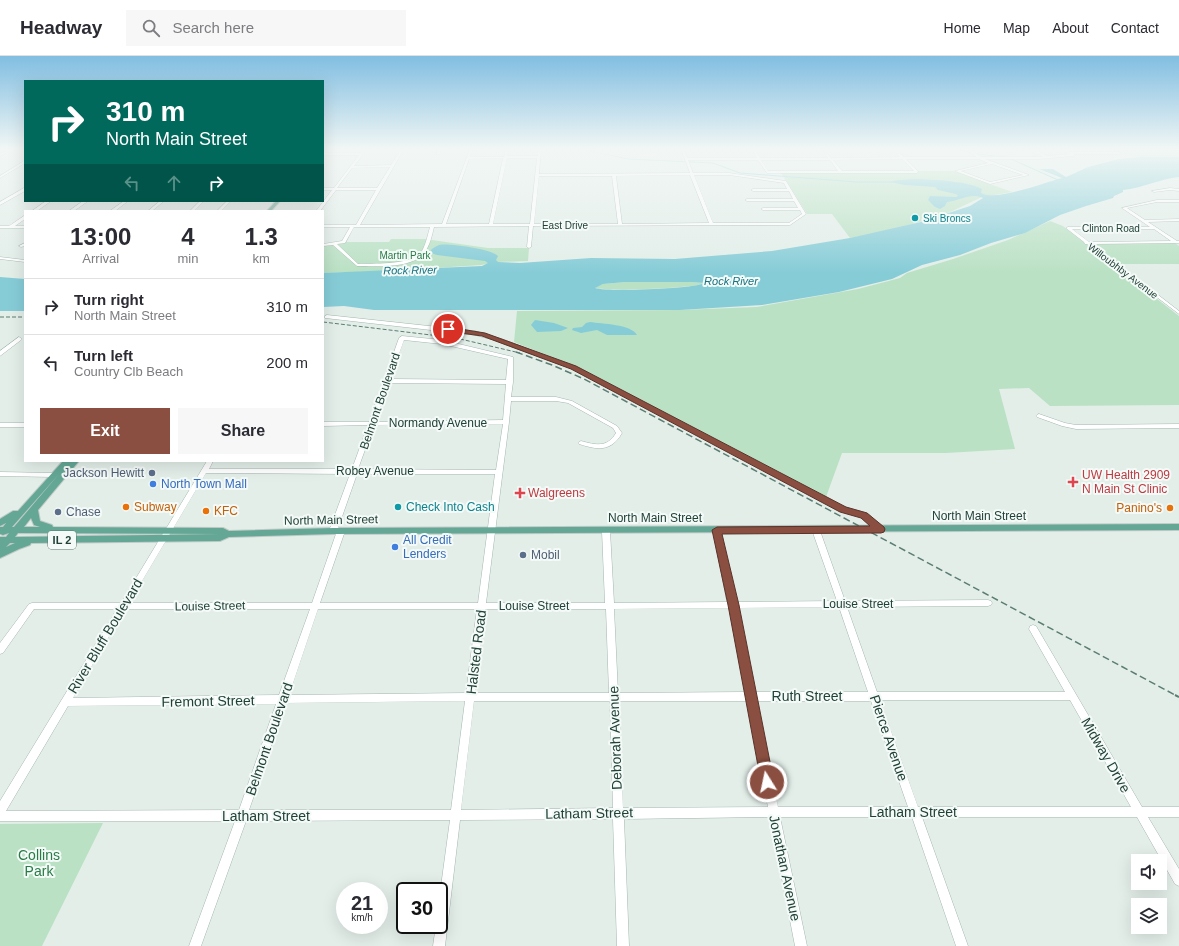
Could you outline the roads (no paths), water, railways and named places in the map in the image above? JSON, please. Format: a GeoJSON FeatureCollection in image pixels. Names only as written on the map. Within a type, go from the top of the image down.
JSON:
{"type":"FeatureCollection","features":[{"type":"Feature","properties":{"kind":"main road"},"geometry":{"type":"LineString","coordinates":[[270,210],[277,202]]}},
{"type":"Feature","properties":{"kind":"main road"},"geometry":{"type":"LineString","coordinates":[[0,549],[4,540],[16,530],[54,475],[66,462]]}},
{"type":"Feature","properties":{"kind":"main road"},"geometry":{"type":"LineString","coordinates":[[1,529],[31,507],[74,462]]}},
{"type":"Feature","properties":{"kind":"main road"},"geometry":{"type":"LineString","coordinates":[[31,507],[37,523],[49,527],[51,531]]}},
{"type":"Feature","properties":{"kind":"main road","name":"North Main Street"},"geometry":{"type":"LineString","coordinates":[[1,529],[166,534],[220,538],[228,534],[337,531],[606,531],[1179,527]]}},
{"type":"Feature","properties":{"kind":"main road","name":"North Main Street"},"geometry":{"type":"LineString","coordinates":[[4,540],[43,540],[166,534]]}},
{"type":"Feature","properties":{"kind":"main road"},"geometry":{"type":"LineString","coordinates":[[0,554],[16,546],[43,540]]}},
{"type":"Feature","properties":{"kind":"street"},"geometry":{"type":"LineString","coordinates":[[0,204],[22,191]]}},
{"type":"Feature","properties":{"kind":"street"},"geometry":{"type":"LineString","coordinates":[[319,210],[333,191]]}},
{"type":"Feature","properties":{"kind":"street"},"geometry":{"type":"LineString","coordinates":[[324,245],[344,242],[378,191]]}},
{"type":"Feature","properties":{"kind":"street"},"geometry":{"type":"LineString","coordinates":[[444,225],[456,191]]}},
{"type":"Feature","properties":{"kind":"street"},"geometry":{"type":"LineString","coordinates":[[491,225],[499,191]]}},
{"type":"Feature","properties":{"kind":"street"},"geometry":{"type":"LineString","coordinates":[[529,247],[530,225],[535,191]]}},
{"type":"Feature","properties":{"kind":"street"},"geometry":{"type":"LineString","coordinates":[[616,191],[620,225]]}},
{"type":"Feature","properties":{"kind":"street"},"geometry":{"type":"LineString","coordinates":[[698,191],[711,224]]}},
{"type":"Feature","properties":{"kind":"street"},"geometry":{"type":"LineString","coordinates":[[763,209],[801,209],[790,191]]}},
{"type":"Feature","properties":{"kind":"street"},"geometry":{"type":"LineString","coordinates":[[1154,192],[1171,191]]}},
{"type":"Feature","properties":{"kind":"street"},"geometry":{"type":"LineString","coordinates":[[746,200],[796,200]]}},
{"type":"Feature","properties":{"kind":"street"},"geometry":{"type":"LineString","coordinates":[[1178,243],[1124,208],[1157,202],[1179,201]]}},
{"type":"Feature","properties":{"kind":"street"},"geometry":{"type":"LineString","coordinates":[[36,210],[48,202]]}},
{"type":"Feature","properties":{"kind":"street"},"geometry":{"type":"LineString","coordinates":[[73,210],[85,202]]}},
{"type":"Feature","properties":{"kind":"street"},"geometry":{"type":"LineString","coordinates":[[113,210],[125,202]]}},
{"type":"Feature","properties":{"kind":"street"},"geometry":{"type":"LineString","coordinates":[[151,210],[161,202]]}},
{"type":"Feature","properties":{"kind":"street"},"geometry":{"type":"LineString","coordinates":[[193,210],[201,202]]}},
{"type":"Feature","properties":{"kind":"street"},"geometry":{"type":"LineString","coordinates":[[220,210],[228,202]]}},
{"type":"Feature","properties":{"kind":"street","name":"East Drive"},"geometry":{"type":"LineString","coordinates":[[324,226],[790,224],[804,214],[801,209]]}},
{"type":"Feature","properties":{"kind":"street"},"geometry":{"type":"LineString","coordinates":[[10,227],[24,218]]}},
{"type":"Feature","properties":{"kind":"street"},"geometry":{"type":"LineString","coordinates":[[1144,221],[1179,220]]}},
{"type":"Feature","properties":{"kind":"street"},"geometry":{"type":"LineString","coordinates":[[334,244],[357,265],[402,262],[411,260],[423,253],[433,226]]}},
{"type":"Feature","properties":{"kind":"street"},"geometry":{"type":"LineString","coordinates":[[0,227],[24,227]]}},
{"type":"Feature","properties":{"kind":"street","name":"Clinton Road"},"geometry":{"type":"LineString","coordinates":[[1068,228],[1155,228]]}},
{"type":"Feature","properties":{"kind":"street","name":"Willoubhby Avenue"},"geometry":{"type":"LineString","coordinates":[[1068,228],[1179,313]]}},
{"type":"Feature","properties":{"kind":"street"},"geometry":{"type":"LineString","coordinates":[[1086,242],[1178,243]]}},
{"type":"Feature","properties":{"kind":"street"},"geometry":{"type":"LineString","coordinates":[[0,258],[24,260]]}},
{"type":"Feature","properties":{"kind":"street"},"geometry":{"type":"LineString","coordinates":[[327,317],[483,334],[574,368],[843,509],[864,515],[881,529]]}},
{"type":"Feature","properties":{"kind":"street","name":"Halsted Road"},"geometry":{"type":"LineString","coordinates":[[402,338],[442,342],[512,358],[506,422],[438,946]]}},
{"type":"Feature","properties":{"kind":"street","name":"Belmont Boulevard"},"geometry":{"type":"LineString","coordinates":[[195,946],[315,605],[355,471],[402,338]]}},
{"type":"Feature","properties":{"kind":"street"},"geometry":{"type":"LineString","coordinates":[[0,354],[19,339]]}},
{"type":"Feature","properties":{"kind":"street"},"geometry":{"type":"LineString","coordinates":[[387,381],[510,382]]}},
{"type":"Feature","properties":{"kind":"street"},"geometry":{"type":"LineString","coordinates":[[508,399],[556,399],[570,402],[615,427],[619,433],[616,441],[607,445],[591,445],[581,443]]}},
{"type":"Feature","properties":{"kind":"street"},"geometry":{"type":"LineString","coordinates":[[1039,416],[1064,425],[1076,427],[1179,426]]}},
{"type":"Feature","properties":{"kind":"street","name":"Normandy Avenue"},"geometry":{"type":"LineString","coordinates":[[324,424],[506,422]]}},
{"type":"Feature","properties":{"kind":"street"},"geometry":{"type":"LineString","coordinates":[[0,425],[24,425]]}},
{"type":"Feature","properties":{"kind":"street","name":"River Bluff Boulevard"},"geometry":{"type":"LineString","coordinates":[[0,811],[209,462]]}},
{"type":"Feature","properties":{"kind":"street","name":"Robey Avenue"},"geometry":{"type":"LineString","coordinates":[[204,471],[499,472]]}},
{"type":"Feature","properties":{"kind":"street"},"geometry":{"type":"LineString","coordinates":[[0,474],[54,475]]}},
{"type":"Feature","properties":{"kind":"street","name":"Jonathan Avenue"},"geometry":{"type":"LineString","coordinates":[[717,530],[801,946]]}},
{"type":"Feature","properties":{"kind":"street","name":"Pierce Avenue"},"geometry":{"type":"LineString","coordinates":[[816,530],[962,946]]}},
{"type":"Feature","properties":{"kind":"street","name":"Deborah Avenue"},"geometry":{"type":"LineString","coordinates":[[606,531],[614,696],[623,946]]}},
{"type":"Feature","properties":{"kind":"street","name":"Louise Street"},"geometry":{"type":"LineString","coordinates":[[0,650],[32,606],[609,606],[988,603]]}},
{"type":"Feature","properties":{"kind":"street","name":"Midway Drive"},"geometry":{"type":"LineString","coordinates":[[1033,629],[1179,880]]}},
{"type":"Feature","properties":{"kind":"street","name":"Ruth Street"},"geometry":{"type":"LineString","coordinates":[[471,697],[1072,696]]}},
{"type":"Feature","properties":{"kind":"street","name":"Fremont Street"},"geometry":{"type":"LineString","coordinates":[[65,702],[471,697]]}},
{"type":"Feature","properties":{"kind":"street","name":"Latham Street"},"geometry":{"type":"LineString","coordinates":[[0,816],[454,815],[773,812],[1179,812]]}},
{"type":"Feature","properties":{"kind":"water","name":"Rock River"},"geometry":{"type":"Polygon","coordinates":[[[940,191],[982,191],[981,193],[988,195],[1019,191],[1123,191],[1113,198],[1060,215],[1025,233],[991,243],[960,255],[922,265],[892,279],[839,292],[762,305],[680,310],[374,310],[344,306],[324,307],[324,273],[482,266],[488,263],[485,261],[431,253],[431,250],[439,245],[479,249],[494,253],[498,256],[496,260],[498,262],[520,263],[591,258],[675,259],[772,251],[850,238],[921,222],[970,206],[983,198],[978,196],[965,197],[947,202],[945,206],[940,209],[935,207],[928,200],[930,196],[958,196],[956,194],[940,191]],[[626,282],[603,284],[595,288],[615,290],[650,289],[685,287],[704,283],[626,282]]]}},
{"type":"Feature","properties":{"kind":"water"},"geometry":{"type":"Polygon","coordinates":[[[0,277],[24,279],[24,311],[0,311],[0,277]]]}},
{"type":"Feature","properties":{"kind":"water"},"geometry":{"type":"Polygon","coordinates":[[[535,320],[554,323],[568,328],[561,331],[537,332],[531,325],[535,320]]]}},
{"type":"Feature","properties":{"kind":"water"},"geometry":{"type":"Polygon","coordinates":[[[590,322],[623,327],[634,331],[637,335],[607,335],[597,330],[581,333],[572,330],[573,328],[582,327],[586,323],[590,322]]]}},
{"type":"Feature","properties":{"kind":"railway"},"geometry":{"type":"LineString","coordinates":[[0,317],[24,317]]}},
{"type":"Feature","properties":{"kind":"railway"},"geometry":{"type":"LineString","coordinates":[[324,322],[456,338],[516,352]]}},
{"type":"Feature","properties":{"kind":"railway"},"geometry":{"type":"LineString","coordinates":[[516,352],[584,379],[1177,696]]}},
{"type":"Feature","properties":{"kind":"place","name":"Ski Broncs"},"geometry":{"type":"Point","coordinates":[915,218]}},
{"type":"Feature","properties":{"kind":"place","name":"Jackson Hewitt"},"geometry":{"type":"Point","coordinates":[152,473]}},
{"type":"Feature","properties":{"kind":"place","name":"UW Health 2909 N Main St Clinic"},"geometry":{"type":"Point","coordinates":[1073,482]}},
{"type":"Feature","properties":{"kind":"place","name":"North Town Mall"},"geometry":{"type":"Point","coordinates":[153,484]}},
{"type":"Feature","properties":{"kind":"place","name":"Walgreens"},"geometry":{"type":"Point","coordinates":[520,493]}},
{"type":"Feature","properties":{"kind":"place","name":"Subway"},"geometry":{"type":"Point","coordinates":[126,507]}},
{"type":"Feature","properties":{"kind":"place","name":"Check Into Cash"},"geometry":{"type":"Point","coordinates":[398,507]}},
{"type":"Feature","properties":{"kind":"place","name":"Panino's"},"geometry":{"type":"Point","coordinates":[1170,508]}},
{"type":"Feature","properties":{"kind":"place","name":"KFC"},"geometry":{"type":"Point","coordinates":[206,511]}},
{"type":"Feature","properties":{"kind":"place","name":"Chase"},"geometry":{"type":"Point","coordinates":[58,512]}},
{"type":"Feature","properties":{"kind":"place","name":"All Credit Lenders"},"geometry":{"type":"Point","coordinates":[395,547]}},
{"type":"Feature","properties":{"kind":"place","name":"Mobil"},"geometry":{"type":"Point","coordinates":[523,555]}},
{"type":"Feature","properties":{"kind":"park label","name":"Martin Park"},"geometry":{"type":"Point","coordinates":[405,255]}},
{"type":"Feature","properties":{"kind":"park label","name":"Collins Park"},"geometry":{"type":"Point","coordinates":[39,864]}}]}
